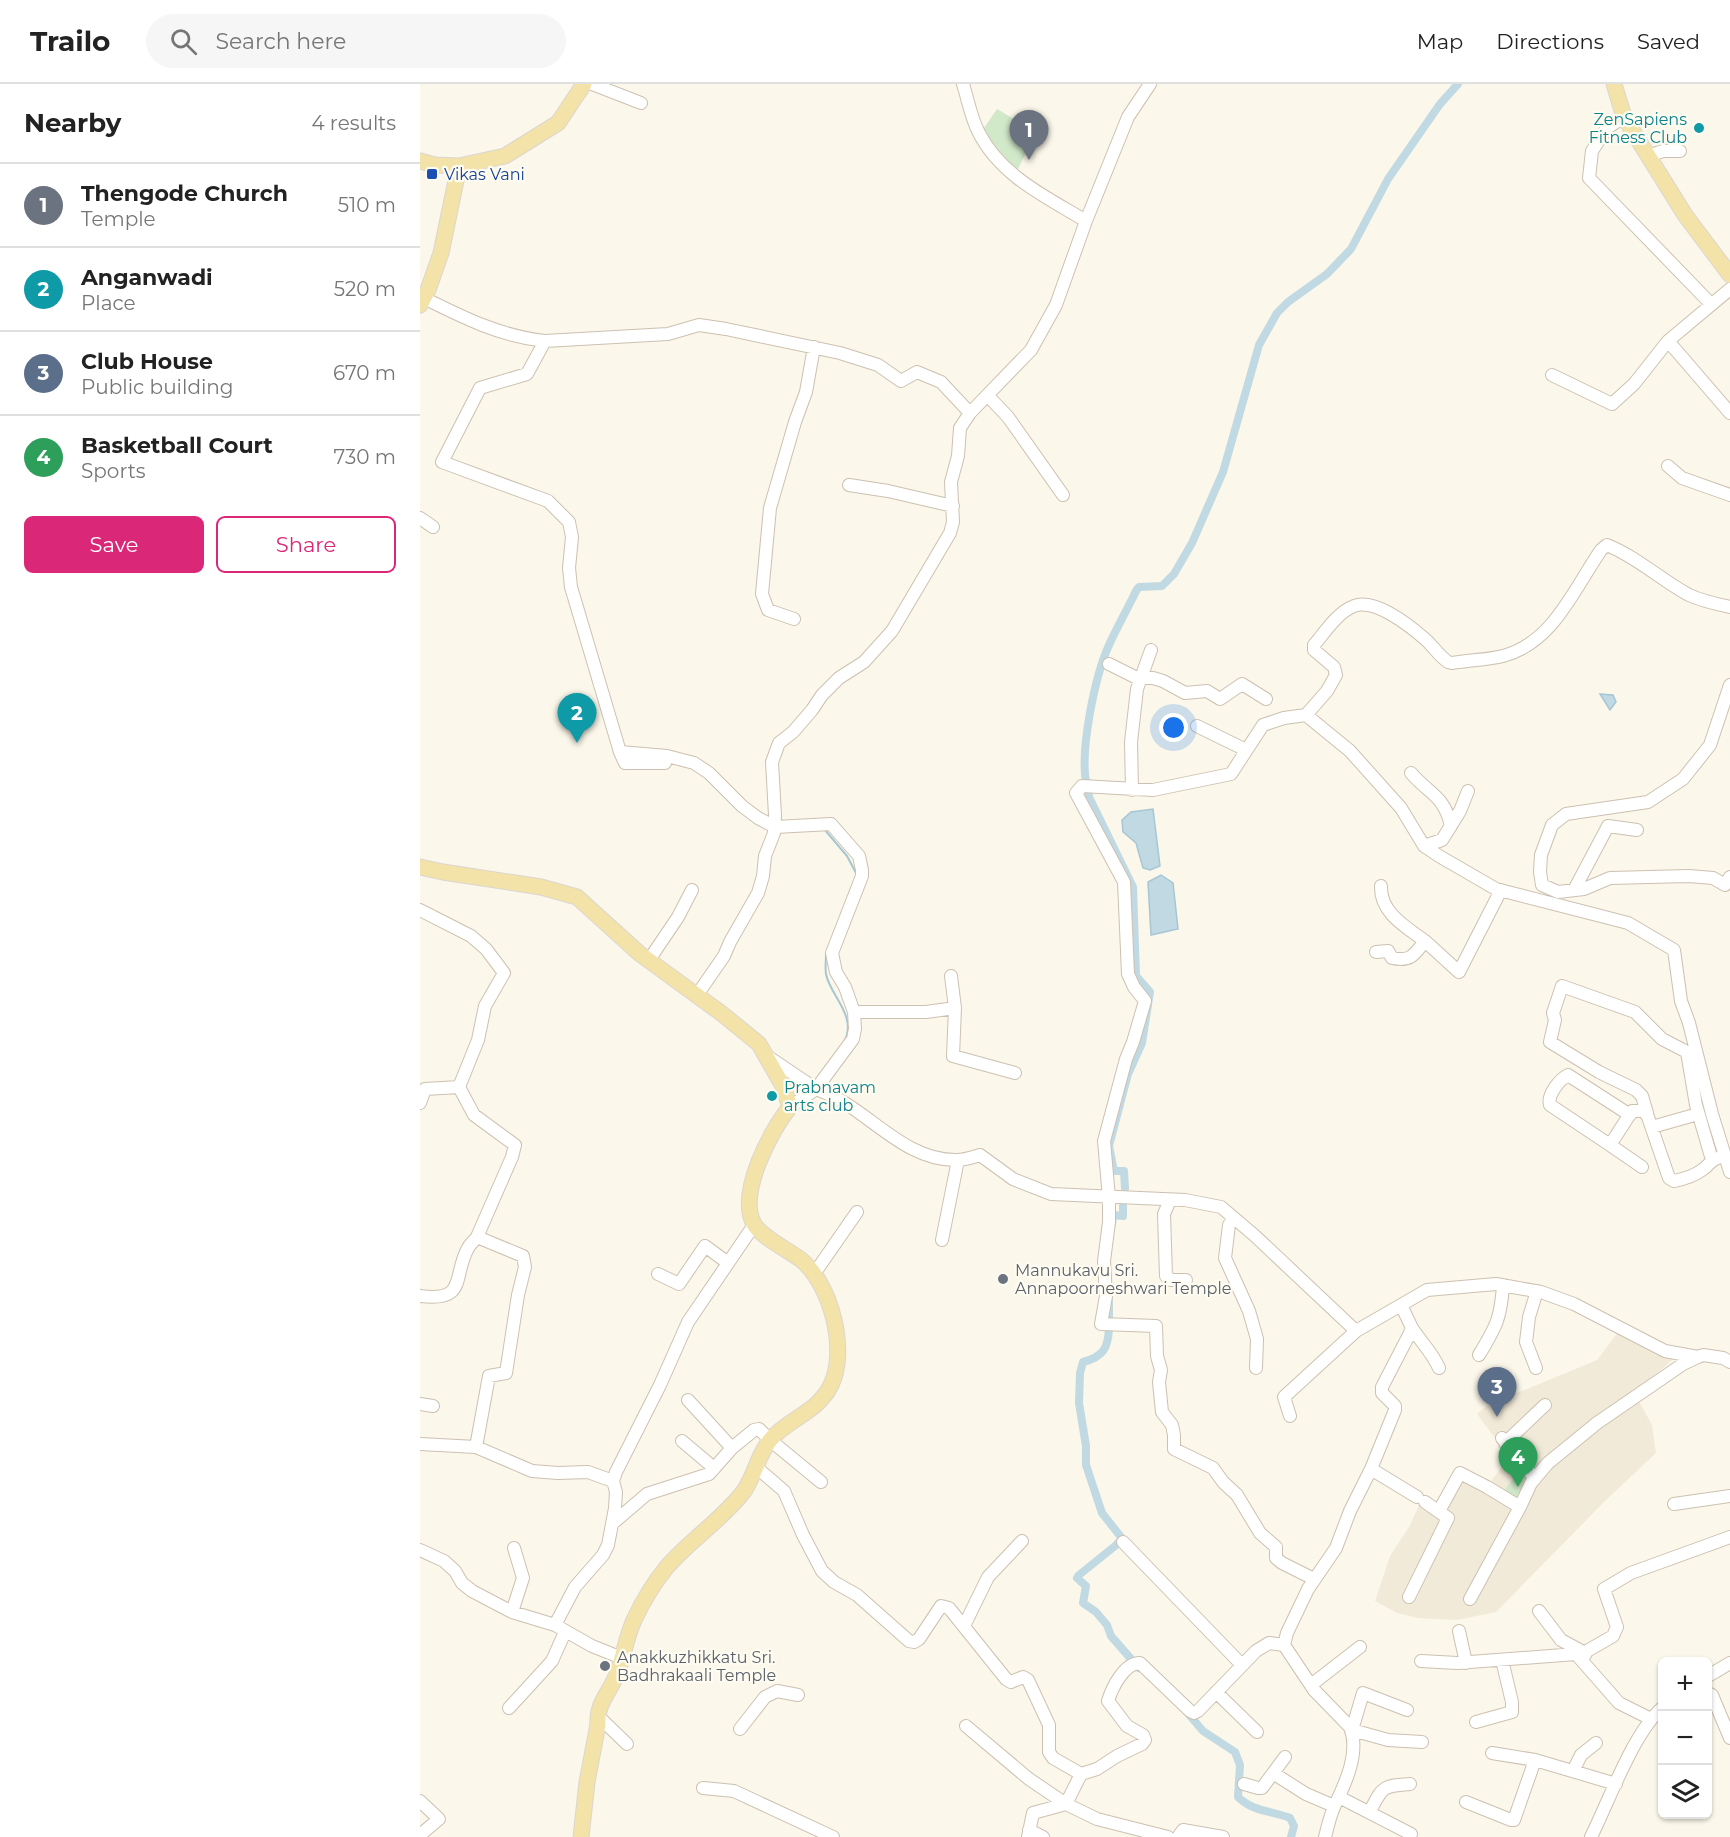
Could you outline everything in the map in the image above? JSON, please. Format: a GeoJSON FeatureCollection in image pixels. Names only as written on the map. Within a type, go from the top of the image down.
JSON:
{"type":"FeatureCollection","features":[{"type":"Feature","properties":{"kind":"main road"},"geometry":{"type":"LineString","coordinates":[[420,161],[435,165],[459,166],[505,156],[558,123],[584,84]]}},
{"type":"Feature","properties":{"kind":"main road"},"geometry":{"type":"LineString","coordinates":[[1614,84],[1624,117],[1685,215],[1730,275]]}},
{"type":"Feature","properties":{"kind":"main road"},"geometry":{"type":"LineString","coordinates":[[422,302],[443,246],[459,166]]}},
{"type":"Feature","properties":{"kind":"main road"},"geometry":{"type":"LineString","coordinates":[[420,867],[541,887],[577,897],[640,954],[759,1044],[783,1086],[790,1107],[778,1122],[756,1169],[749,1200],[750,1213],[754,1225],[802,1261],[814,1274],[824,1290],[836,1331],[837,1367],[824,1398],[770,1440],[744,1491],[667,1568],[634,1619],[616,1676],[597,1715],[598,1724],[587,1782],[581,1837]]}},
{"type":"Feature","properties":{"kind":"street"},"geometry":{"type":"LineString","coordinates":[[592,84],[641,103]]}},
{"type":"Feature","properties":{"kind":"street"},"geometry":{"type":"LineString","coordinates":[[963,84],[974,123],[980,135],[1003,165],[1028,186],[1086,220]]}},
{"type":"Feature","properties":{"kind":"street"},"geometry":{"type":"LineString","coordinates":[[697,995],[724,956],[758,893],[765,856],[774,830],[772,762],[779,743],[793,732],[812,711],[822,695],[839,678],[864,662],[892,631],[950,533],[953,522],[951,482],[958,456],[960,428],[970,413],[1039,339],[1056,305],[1086,220],[1128,117],[1150,84]]}},
{"type":"Feature","properties":{"kind":"street"},"geometry":{"type":"LineString","coordinates":[[1624,117],[1606,128],[1592,152],[1589,178],[1711,304]]}},
{"type":"Feature","properties":{"kind":"street"},"geometry":{"type":"LineString","coordinates":[[1648,156],[1662,151],[1680,151]]}},
{"type":"Feature","properties":{"kind":"street"},"geometry":{"type":"LineString","coordinates":[[1552,375],[1612,404],[1634,384],[1668,341],[1730,289]]}},
{"type":"Feature","properties":{"kind":"street"},"geometry":{"type":"LineString","coordinates":[[422,302],[504,334],[545,341],[668,334],[699,325],[726,329],[840,353],[878,365],[901,381],[917,372],[941,382],[970,413]]}},
{"type":"Feature","properties":{"kind":"street"},"geometry":{"type":"LineString","coordinates":[[545,341],[527,374],[480,388],[442,462],[548,501],[569,522],[572,537],[571,587],[620,752],[667,756],[694,763],[709,773],[742,806],[774,830],[831,824],[859,856],[862,876],[832,953],[836,972],[845,987],[854,1012],[855,1029],[849,1046],[816,1089],[790,1107]]}},
{"type":"Feature","properties":{"kind":"street"},"geometry":{"type":"LineString","coordinates":[[1668,341],[1730,414]]}},
{"type":"Feature","properties":{"kind":"street"},"geometry":{"type":"LineString","coordinates":[[794,619],[768,610],[762,594],[770,508],[806,392],[814,348]]}},
{"type":"Feature","properties":{"kind":"street"},"geometry":{"type":"LineString","coordinates":[[988,396],[1008,417],[1063,495]]}},
{"type":"Feature","properties":{"kind":"street"},"geometry":{"type":"LineString","coordinates":[[1668,466],[1682,478],[1730,495]]}},
{"type":"Feature","properties":{"kind":"street"},"geometry":{"type":"LineString","coordinates":[[849,485],[888,491],[953,506]]}},
{"type":"Feature","properties":{"kind":"street"},"geometry":{"type":"LineString","coordinates":[[420,518],[433,527]]}},
{"type":"Feature","properties":{"kind":"street"},"geometry":{"type":"LineString","coordinates":[[1314,1579],[1276,1558],[1276,1547],[1260,1533],[1237,1495],[1223,1482],[1213,1468],[1174,1449],[1172,1425],[1162,1412],[1159,1382],[1161,1370],[1157,1356],[1156,1326],[1101,1324],[1106,1296],[1104,1261],[1112,1198],[1104,1141],[1145,1001],[1134,987],[1128,974],[1124,882],[1076,793],[1082,786],[1153,790],[1231,774],[1263,725],[1284,718],[1306,715],[1332,683],[1336,675],[1335,668],[1314,650],[1314,645],[1337,619],[1354,606],[1371,606],[1400,619],[1449,662],[1503,656],[1530,645],[1554,621],[1583,575],[1603,547],[1607,545],[1639,562],[1690,595],[1700,600],[1730,607]]}},
{"type":"Feature","properties":{"kind":"street"},"geometry":{"type":"LineString","coordinates":[[1132,790],[1131,742],[1137,689],[1151,650]]}},
{"type":"Feature","properties":{"kind":"street"},"geometry":{"type":"LineString","coordinates":[[1109,663],[1137,678],[1163,681],[1185,693],[1207,691],[1220,699],[1242,684],[1266,699]]}},
{"type":"Feature","properties":{"kind":"street"},"geometry":{"type":"LineString","coordinates":[[1730,685],[1710,745],[1683,779],[1648,802],[1566,814],[1552,825],[1541,855],[1540,872],[1542,885],[1558,892],[1584,889],[1610,878],[1689,876],[1713,878],[1725,885],[1730,877]]}},
{"type":"Feature","properties":{"kind":"street"},"geometry":{"type":"LineString","coordinates":[[1306,715],[1350,751],[1401,808],[1424,846],[1496,889],[1628,923],[1674,950],[1681,1001],[1689,1023],[1722,1157]]}},
{"type":"Feature","properties":{"kind":"street"},"geometry":{"type":"LineString","coordinates":[[1197,726],[1246,750]]}},
{"type":"Feature","properties":{"kind":"street"},"geometry":{"type":"LineString","coordinates":[[1411,773],[1424,788],[1438,797],[1447,810],[1451,826]]}},
{"type":"Feature","properties":{"kind":"street"},"geometry":{"type":"LineString","coordinates":[[1424,846],[1442,840],[1460,810],[1468,791]]}},
{"type":"Feature","properties":{"kind":"street"},"geometry":{"type":"LineString","coordinates":[[1575,890],[1608,826],[1637,830]]}},
{"type":"Feature","properties":{"kind":"street"},"geometry":{"type":"LineString","coordinates":[[1381,886],[1381,897],[1387,910],[1459,972],[1501,890]]}},
{"type":"Feature","properties":{"kind":"street"},"geometry":{"type":"LineString","coordinates":[[649,960],[668,934],[692,890]]}},
{"type":"Feature","properties":{"kind":"street"},"geometry":{"type":"LineString","coordinates":[[420,910],[471,936],[486,950],[504,973],[486,1006],[478,1040],[459,1087]]}},
{"type":"Feature","properties":{"kind":"street"},"geometry":{"type":"LineString","coordinates":[[1376,952],[1388,951],[1392,958],[1403,960],[1413,956],[1425,941]]}},
{"type":"Feature","properties":{"kind":"street"},"geometry":{"type":"LineString","coordinates":[[951,976],[955,1008],[953,1056],[1015,1073]]}},
{"type":"Feature","properties":{"kind":"street"},"geometry":{"type":"LineString","coordinates":[[1722,1157],[1701,1172],[1674,1181],[1669,1178],[1642,1096],[1636,1090],[1599,1072],[1551,1042],[1555,1020],[1553,1013],[1562,986],[1635,1012],[1662,1038],[1687,1052],[1698,1114],[1722,1157],[1730,1172]]}},
{"type":"Feature","properties":{"kind":"street"},"geometry":{"type":"LineString","coordinates":[[854,1012],[926,1012],[955,1008]]}},
{"type":"Feature","properties":{"kind":"street"},"geometry":{"type":"LineString","coordinates":[[767,1056],[816,1089],[865,1115],[906,1146],[930,1157],[958,1160],[980,1155],[1013,1179],[1050,1194],[1185,1200],[1221,1207],[1280,1258],[1356,1331]]}},
{"type":"Feature","properties":{"kind":"street"},"geometry":{"type":"LineString","coordinates":[[1630,1115],[1568,1075],[1562,1078],[1550,1097],[1550,1105],[1642,1167]]}},
{"type":"Feature","properties":{"kind":"street"},"geometry":{"type":"LineString","coordinates":[[420,1103],[425,1089],[459,1087]]}},
{"type":"Feature","properties":{"kind":"street"},"geometry":{"type":"LineString","coordinates":[[420,1296],[434,1298],[449,1294],[455,1288],[468,1248],[477,1237],[512,1157],[515,1145],[474,1115],[459,1087]]}},
{"type":"Feature","properties":{"kind":"street"},"geometry":{"type":"LineString","coordinates":[[1610,1146],[1630,1115],[1636,1110],[1647,1113]]}},
{"type":"Feature","properties":{"kind":"street"},"geometry":{"type":"LineString","coordinates":[[1652,1127],[1698,1114]]}},
{"type":"Feature","properties":{"kind":"street"},"geometry":{"type":"LineString","coordinates":[[942,1240],[958,1160]]}},
{"type":"Feature","properties":{"kind":"street"},"geometry":{"type":"LineString","coordinates":[[1170,1200],[1164,1214],[1166,1276],[1171,1280],[1186,1280]]}},
{"type":"Feature","properties":{"kind":"street"},"geometry":{"type":"LineString","coordinates":[[814,1274],[857,1212]]}},
{"type":"Feature","properties":{"kind":"street"},"geometry":{"type":"LineString","coordinates":[[1234,1218],[1229,1225],[1225,1258],[1252,1320],[1257,1340],[1257,1368]]}},
{"type":"Feature","properties":{"kind":"street"},"geometry":{"type":"LineString","coordinates":[[509,1708],[552,1661],[560,1628],[575,1587],[603,1555],[608,1545],[616,1492],[613,1481],[688,1322],[754,1225]]}},
{"type":"Feature","properties":{"kind":"street"},"geometry":{"type":"LineString","coordinates":[[476,1447],[489,1376],[506,1373],[518,1295],[525,1267],[523,1256],[477,1237]]}},
{"type":"Feature","properties":{"kind":"street"},"geometry":{"type":"LineString","coordinates":[[658,1274],[679,1284],[705,1246],[728,1263]]}},
{"type":"Feature","properties":{"kind":"street"},"geometry":{"type":"LineString","coordinates":[[1290,1416],[1284,1397],[1356,1331],[1427,1290],[1503,1285],[1537,1291],[1574,1304],[1665,1351],[1698,1358]]}},
{"type":"Feature","properties":{"kind":"street"},"geometry":{"type":"LineString","coordinates":[[1479,1355],[1495,1328],[1502,1305],[1503,1285]]}},
{"type":"Feature","properties":{"kind":"street"},"geometry":{"type":"LineString","coordinates":[[1536,1368],[1526,1342],[1529,1317],[1537,1291]]}},
{"type":"Feature","properties":{"kind":"street"},"geometry":{"type":"LineString","coordinates":[[1401,1305],[1421,1342],[1433,1353],[1439,1368]]}},
{"type":"Feature","properties":{"kind":"street"},"geometry":{"type":"LineString","coordinates":[[1412,1328],[1382,1387],[1382,1393],[1395,1406],[1395,1410],[1336,1548],[1314,1579],[1287,1633],[1284,1645],[1311,1685],[1352,1730],[1388,1740],[1422,1742]]}},
{"type":"Feature","properties":{"kind":"street"},"geometry":{"type":"LineString","coordinates":[[1470,1599],[1535,1479],[1548,1463],[1597,1423],[1683,1364],[1703,1355],[1730,1362]]}},
{"type":"Feature","properties":{"kind":"street"},"geometry":{"type":"LineString","coordinates":[[688,1400],[732,1448]]}},
{"type":"Feature","properties":{"kind":"street"},"geometry":{"type":"LineString","coordinates":[[420,1404],[433,1406]]}},
{"type":"Feature","properties":{"kind":"street"},"geometry":{"type":"LineString","coordinates":[[1535,1479],[1503,1440],[1545,1405]]}},
{"type":"Feature","properties":{"kind":"street"},"geometry":{"type":"LineString","coordinates":[[612,1524],[647,1494],[709,1474],[732,1448],[754,1430],[759,1429],[820,1482]]}},
{"type":"Feature","properties":{"kind":"street"},"geometry":{"type":"LineString","coordinates":[[682,1441],[714,1468]]}},
{"type":"Feature","properties":{"kind":"street"},"geometry":{"type":"LineString","coordinates":[[420,1444],[476,1447],[532,1471],[588,1472],[613,1481]]}},
{"type":"Feature","properties":{"kind":"street"},"geometry":{"type":"LineString","coordinates":[[756,1467],[783,1491],[822,1571],[834,1582],[857,1595],[909,1641],[914,1642],[919,1639],[941,1606],[949,1608],[1006,1679],[1011,1682],[1023,1677],[1028,1680],[1049,1725],[1048,1752],[1053,1758],[1081,1774]]}},
{"type":"Feature","properties":{"kind":"street"},"geometry":{"type":"LineString","coordinates":[[1371,1468],[1448,1518],[1409,1597]]}},
{"type":"Feature","properties":{"kind":"street"},"geometry":{"type":"LineString","coordinates":[[1438,1511],[1460,1473],[1520,1507]]}},
{"type":"Feature","properties":{"kind":"street"},"geometry":{"type":"LineString","coordinates":[[1674,1504],[1730,1496]]}},
{"type":"Feature","properties":{"kind":"street"},"geometry":{"type":"LineString","coordinates":[[1584,1657],[1613,1636],[1617,1627],[1604,1589],[1630,1573],[1730,1537]]}},
{"type":"Feature","properties":{"kind":"street"},"geometry":{"type":"LineString","coordinates":[[964,1626],[988,1577],[1022,1541]]}},
{"type":"Feature","properties":{"kind":"street"},"geometry":{"type":"LineString","coordinates":[[1123,1542],[1242,1665]]}},
{"type":"Feature","properties":{"kind":"street"},"geometry":{"type":"LineString","coordinates":[[512,1612],[523,1578],[514,1548]]}},
{"type":"Feature","properties":{"kind":"street"},"geometry":{"type":"LineString","coordinates":[[420,1550],[444,1561],[455,1570],[462,1583],[472,1591],[512,1612],[560,1628],[622,1658]]}},
{"type":"Feature","properties":{"kind":"street"},"geometry":{"type":"LineString","coordinates":[[1539,1611],[1561,1640],[1584,1657],[1619,1703],[1651,1719]]}},
{"type":"Feature","properties":{"kind":"street"},"geometry":{"type":"LineString","coordinates":[[1459,1632],[1466,1663]]}},
{"type":"Feature","properties":{"kind":"street"},"geometry":{"type":"LineString","coordinates":[[1043,1837],[1028,1833],[1033,1813],[1066,1804],[1081,1774],[1097,1769],[1117,1755],[1142,1744],[1143,1736],[1127,1726],[1108,1701],[1118,1680],[1134,1664],[1140,1663],[1194,1713],[1256,1651],[1269,1643],[1284,1645]]}},
{"type":"Feature","properties":{"kind":"street"},"geometry":{"type":"LineString","coordinates":[[1311,1685],[1360,1647]]}},
{"type":"Feature","properties":{"kind":"street"},"geometry":{"type":"LineString","coordinates":[[1421,1661],[1466,1663],[1576,1654],[1584,1657]]}},
{"type":"Feature","properties":{"kind":"street"},"geometry":{"type":"LineString","coordinates":[[1476,1722],[1512,1712],[1512,1702],[1502,1660]]}},
{"type":"Feature","properties":{"kind":"street"},"geometry":{"type":"LineString","coordinates":[[1712,1673],[1730,1663]]}},
{"type":"Feature","properties":{"kind":"street"},"geometry":{"type":"LineString","coordinates":[[740,1730],[765,1698],[777,1691],[798,1695]]}},
{"type":"Feature","properties":{"kind":"street"},"geometry":{"type":"LineString","coordinates":[[1216,1692],[1257,1732]]}},
{"type":"Feature","properties":{"kind":"street"},"geometry":{"type":"LineString","coordinates":[[1325,1837],[1350,1772],[1352,1730],[1363,1693],[1407,1710]]}},
{"type":"Feature","properties":{"kind":"street"},"geometry":{"type":"LineString","coordinates":[[1712,1695],[1730,1738]]}},
{"type":"Feature","properties":{"kind":"street"},"geometry":{"type":"LineString","coordinates":[[1591,1837],[1634,1747],[1651,1719],[1659,1711]]}},
{"type":"Feature","properties":{"kind":"street"},"geometry":{"type":"LineString","coordinates":[[597,1715],[627,1744]]}},
{"type":"Feature","properties":{"kind":"street"},"geometry":{"type":"LineString","coordinates":[[966,1726],[1029,1779],[1066,1804],[1097,1819],[1135,1833],[1168,1837]]}},
{"type":"Feature","properties":{"kind":"street"},"geometry":{"type":"LineString","coordinates":[[1573,1771],[1581,1755],[1596,1743]]}},
{"type":"Feature","properties":{"kind":"street"},"geometry":{"type":"LineString","coordinates":[[1492,1753],[1535,1760],[1616,1784]]}},
{"type":"Feature","properties":{"kind":"street"},"geometry":{"type":"LineString","coordinates":[[1244,1784],[1262,1788],[1285,1757]]}},
{"type":"Feature","properties":{"kind":"street"},"geometry":{"type":"LineString","coordinates":[[1466,1802],[1514,1820],[1535,1760]]}},
{"type":"Feature","properties":{"kind":"street"},"geometry":{"type":"LineString","coordinates":[[1273,1773],[1306,1794],[1370,1811],[1411,1834]]}},
{"type":"Feature","properties":{"kind":"street"},"geometry":{"type":"LineString","coordinates":[[1370,1811],[1382,1789],[1394,1785],[1410,1784]]}},
{"type":"Feature","properties":{"kind":"street"},"geometry":{"type":"LineString","coordinates":[[703,1788],[734,1791],[832,1837]]}},
{"type":"Feature","properties":{"kind":"street"},"geometry":{"type":"LineString","coordinates":[[420,1801],[439,1819],[420,1834]]}},
{"type":"Feature","properties":{"kind":"street"},"geometry":{"type":"LineString","coordinates":[[1178,1837],[1183,1830],[1223,1837]]}},
{"type":"Feature","properties":{"kind":"shaded area"},"geometry":{"type":"Polygon","coordinates":[[[1619,1331],[1676,1357],[1634,1392],[1652,1425],[1656,1453],[1605,1501],[1496,1612],[1457,1620],[1418,1618],[1397,1613],[1375,1601],[1390,1556],[1409,1527],[1420,1503],[1439,1511],[1460,1473],[1487,1487],[1509,1457],[1477,1414],[1488,1405],[1597,1360],[1619,1331]]]}},
{"type":"Feature","properties":{"kind":"green space"},"geometry":{"type":"Polygon","coordinates":[[[997,109],[1036,132],[1017,171],[982,131],[997,109]]]}},
{"type":"Feature","properties":{"kind":"green space"},"geometry":{"type":"Polygon","coordinates":[[[1516,1438],[1542,1467],[1535,1475],[1508,1445],[1516,1438]]]}},
{"type":"Feature","properties":{"kind":"green space"},"geometry":{"type":"Polygon","coordinates":[[[1523,1467],[1533,1479],[1520,1507],[1501,1494],[1523,1467]]]}},
{"type":"Feature","properties":{"kind":"water"},"geometry":{"type":"Polygon","coordinates":[[[1600,694],[1613,695],[1616,702],[1610,710],[1600,694]]]}},
{"type":"Feature","properties":{"kind":"water"},"geometry":{"type":"Polygon","coordinates":[[[1153,809],[1160,866],[1150,870],[1143,868],[1136,843],[1123,832],[1122,820],[1131,812],[1153,809]]]}},
{"type":"Feature","properties":{"kind":"water"},"geometry":{"type":"Polygon","coordinates":[[[1161,875],[1173,883],[1178,929],[1151,935],[1148,882],[1161,875]]]}},
{"type":"Feature","properties":{"kind":"waterway"},"geometry":{"type":"LineString","coordinates":[[1086,782],[1085,751],[1090,713],[1109,645],[1139,587],[1162,586],[1174,574],[1192,543],[1223,472],[1259,345],[1277,313],[1288,302],[1327,274],[1351,249],[1388,179],[1440,104],[1458,84]]}},
{"type":"Feature","properties":{"kind":"waterway"},"geometry":{"type":"LineString","coordinates":[[1088,791],[1133,887],[1136,976],[1150,992],[1142,1043],[1128,1074],[1109,1146],[1114,1171],[1124,1171],[1125,1188]]}},
{"type":"Feature","properties":{"kind":"waterway"},"geometry":{"type":"LineString","coordinates":[[825,830],[847,856],[856,873]]}},
{"type":"Feature","properties":{"kind":"waterway"},"geometry":{"type":"LineString","coordinates":[[826,954],[828,982],[848,1023],[844,1042]]}},
{"type":"Feature","properties":{"kind":"waterway"},"geometry":{"type":"LineString","coordinates":[[1112,1224],[1113,1215],[1123,1216],[1123,1206]]}},
{"type":"Feature","properties":{"kind":"waterway"},"geometry":{"type":"LineString","coordinates":[[1109,1300],[1109,1320]]}},
{"type":"Feature","properties":{"kind":"waterway"},"geometry":{"type":"LineString","coordinates":[[1109,1329],[1103,1351],[1083,1362],[1080,1373],[1079,1403],[1086,1446],[1086,1465],[1102,1513],[1121,1537],[1115,1546],[1077,1578],[1086,1586],[1083,1603],[1096,1612],[1107,1625],[1111,1636],[1139,1668]]}},
{"type":"Feature","properties":{"kind":"waterway"},"geometry":{"type":"LineString","coordinates":[[1186,1711],[1203,1731],[1235,1752],[1240,1765],[1238,1797],[1257,1809],[1290,1818],[1294,1826],[1291,1837]]}},
{"type":"Feature","properties":{"kind":"place","name":"ZenSapiens Fitness Club"},"geometry":{"type":"Point","coordinates":[1699,128]}},
{"type":"Feature","properties":{"kind":"place","name":"Thengode Church"},"geometry":{"type":"Point","coordinates":[1029,160]}},
{"type":"Feature","properties":{"kind":"place","name":"Vikas Vani"},"geometry":{"type":"Point","coordinates":[432,174]}},
{"type":"Feature","properties":{"kind":"place","name":"Anganwadi"},"geometry":{"type":"Point","coordinates":[577,743]}},
{"type":"Feature","properties":{"kind":"place","name":"Prabnavam arts club"},"geometry":{"type":"Point","coordinates":[772,1096]}},
{"type":"Feature","properties":{"kind":"place","name":"Mannukavu Sri. Annapoorneshwari Temple"},"geometry":{"type":"Point","coordinates":[1003,1279]}},
{"type":"Feature","properties":{"kind":"place","name":"Club House"},"geometry":{"type":"Point","coordinates":[1497,1417]}},
{"type":"Feature","properties":{"kind":"place","name":"Basketball Court"},"geometry":{"type":"Point","coordinates":[1518,1487]}},
{"type":"Feature","properties":{"kind":"place","name":"Anakkuzhikkatu Sri. Badhrakaali Temple"},"geometry":{"type":"Point","coordinates":[605,1666]}}]}
